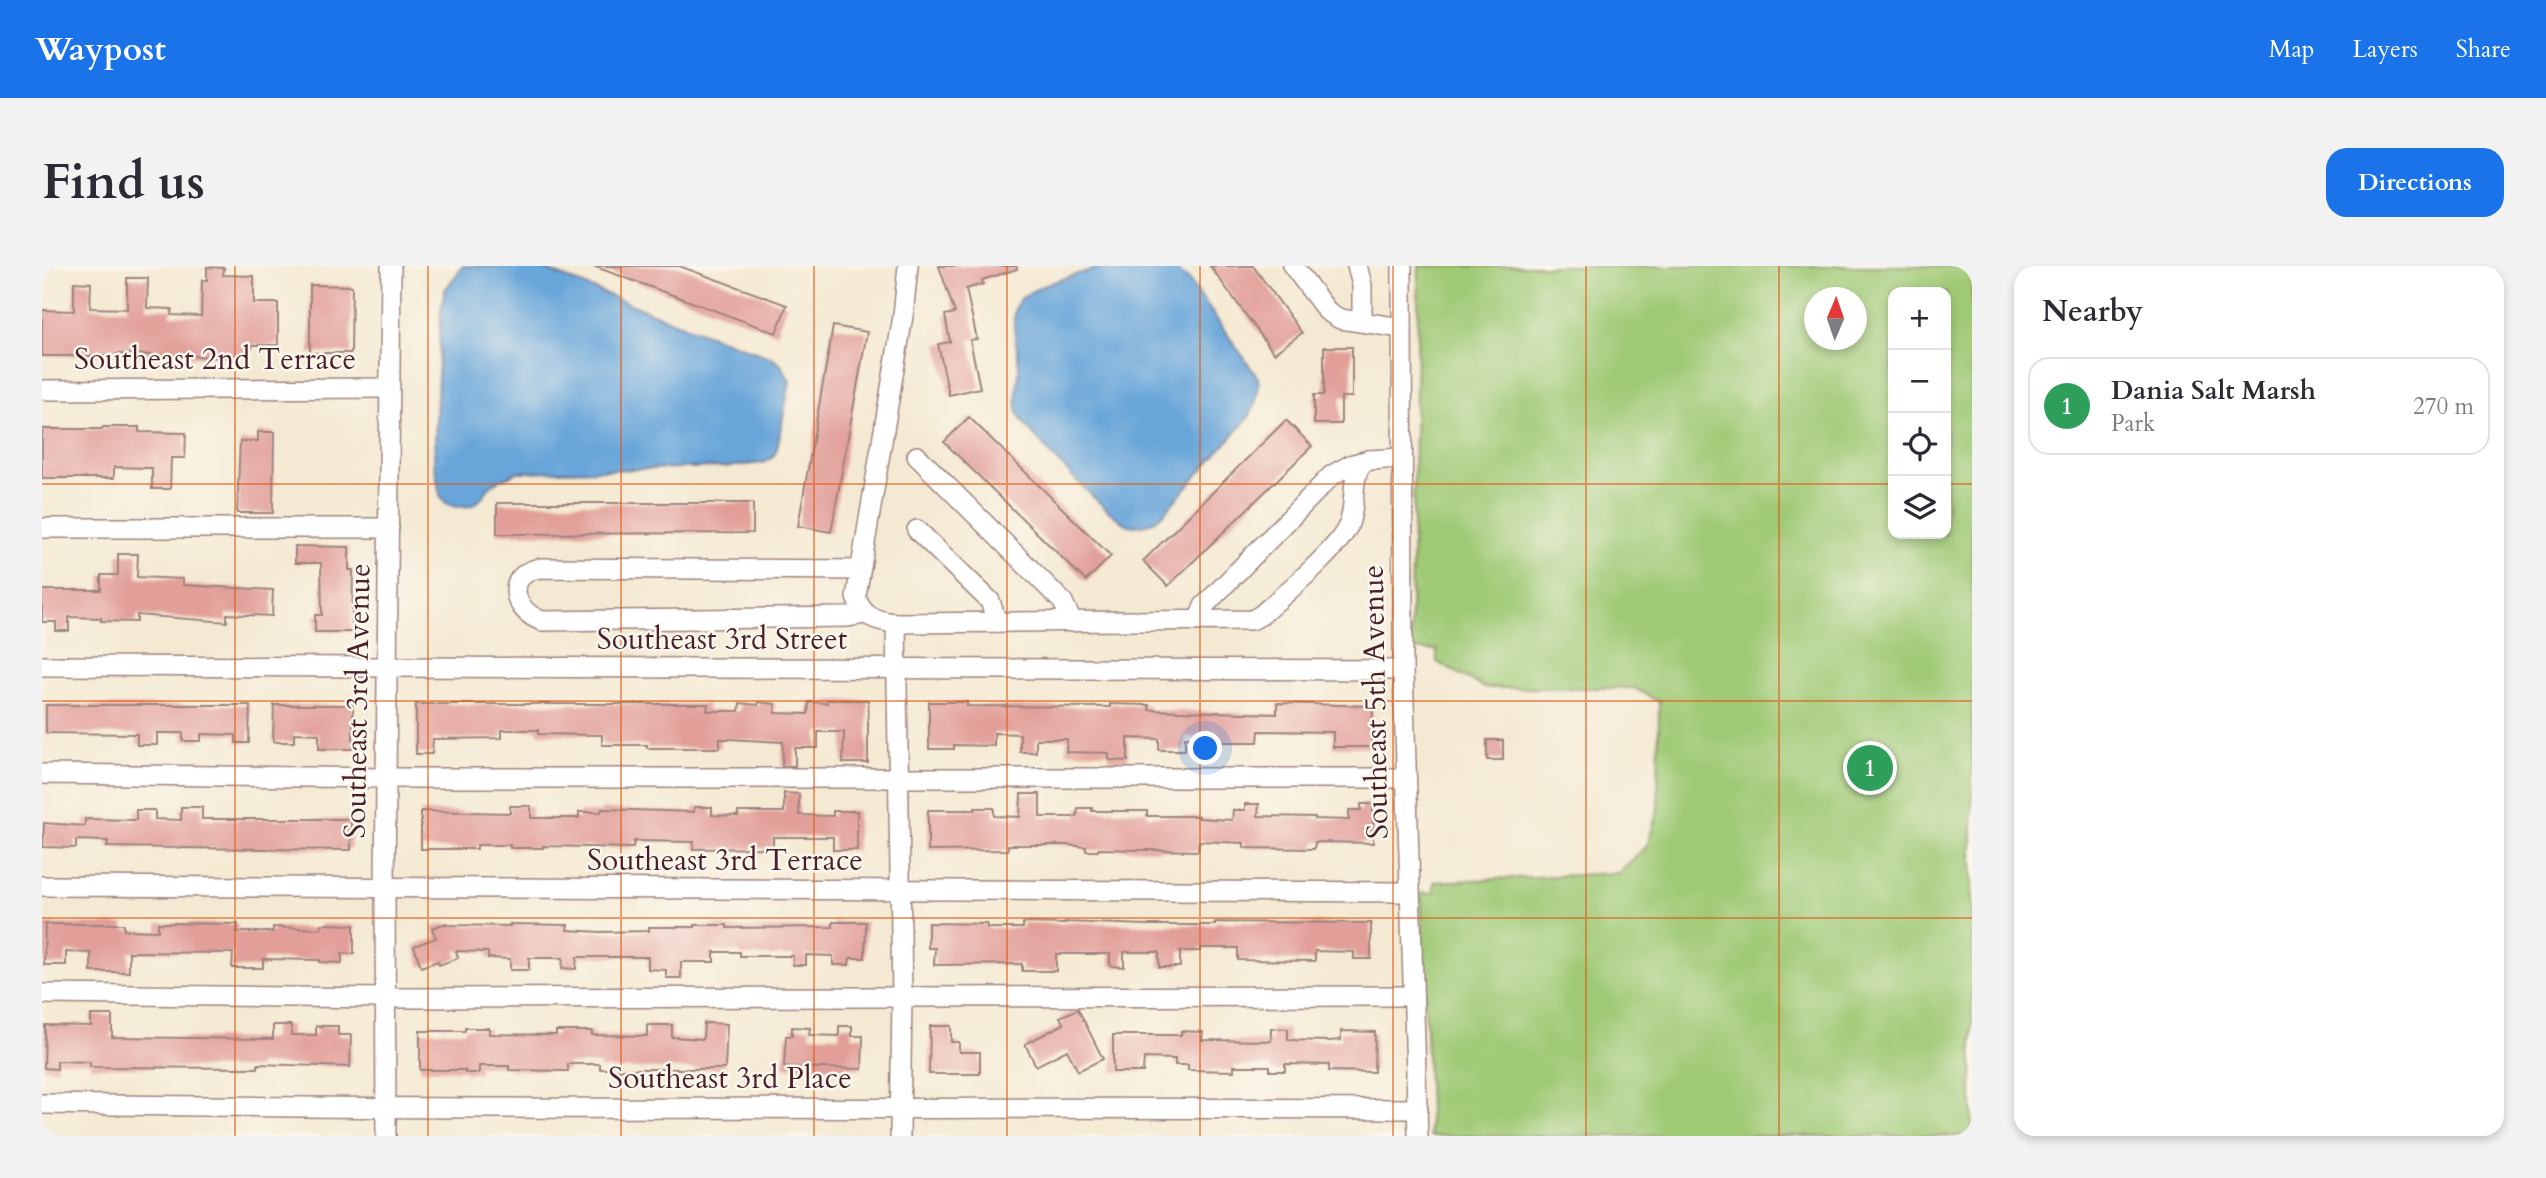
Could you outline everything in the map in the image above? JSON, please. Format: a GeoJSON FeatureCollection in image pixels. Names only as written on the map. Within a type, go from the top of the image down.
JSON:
{"type":"FeatureCollection","features":[{"type":"Feature","properties":{"kind":"street","name":"Southeast 3rd Avenue"},"geometry":{"type":"LineString","coordinates":[[386,1136],[384,888],[391,266]]}},
{"type":"Feature","properties":{"kind":"street"},"geometry":{"type":"LineString","coordinates":[[908,266],[903,316],[856,597],[859,606],[876,621],[1252,620],[1261,615],[1339,540],[1353,513],[1358,470],[1361,464],[1370,460]]}},
{"type":"Feature","properties":{"kind":"street"},"geometry":{"type":"LineString","coordinates":[[1293,266],[1327,311],[1340,319],[1402,328]]}},
{"type":"Feature","properties":{"kind":"street"},"geometry":{"type":"LineString","coordinates":[[1357,266],[1362,285],[1362,323]]}},
{"type":"Feature","properties":{"kind":"street","name":"Southeast 5th Avenue"},"geometry":{"type":"LineString","coordinates":[[1402,266],[1403,670],[1418,1136]]}},
{"type":"Feature","properties":{"kind":"street","name":"Southeast 2nd Terrace"},"geometry":{"type":"LineString","coordinates":[[42,390],[389,388]]}},
{"type":"Feature","properties":{"kind":"street"},"geometry":{"type":"LineString","coordinates":[[917,456],[1063,602],[1072,622]]}},
{"type":"Feature","properties":{"kind":"street"},"geometry":{"type":"LineString","coordinates":[[1198,621],[1204,606],[1332,475],[1350,465],[1370,460],[1402,458]]}},
{"type":"Feature","properties":{"kind":"street"},"geometry":{"type":"LineString","coordinates":[[42,528],[389,528]]}},
{"type":"Feature","properties":{"kind":"street"},"geometry":{"type":"LineString","coordinates":[[917,530],[990,601],[997,622]]}},
{"type":"Feature","properties":{"kind":"street"},"geometry":{"type":"LineString","coordinates":[[859,570],[540,568],[531,569],[523,575],[516,585],[516,597],[531,617],[542,621],[848,617],[866,614]]}},
{"type":"Feature","properties":{"kind":"street"},"geometry":{"type":"LineString","coordinates":[[896,623],[902,998],[900,1136]]}},
{"type":"Feature","properties":{"kind":"street","name":"Southeast 3rd Street"},"geometry":{"type":"LineString","coordinates":[[42,666],[1403,670]]}},
{"type":"Feature","properties":{"kind":"street"},"geometry":{"type":"LineString","coordinates":[[42,774],[386,778],[1406,778]]}},
{"type":"Feature","properties":{"kind":"street","name":"Southeast 3rd Terrace"},"geometry":{"type":"LineString","coordinates":[[42,886],[1409,892]]}},
{"type":"Feature","properties":{"kind":"street"},"geometry":{"type":"LineString","coordinates":[[42,994],[385,998],[1413,996]]}},
{"type":"Feature","properties":{"kind":"street","name":"Southeast 3rd Place"},"geometry":{"type":"LineString","coordinates":[[42,1104],[386,1109],[1418,1109]]}},
{"type":"Feature","properties":{"kind":"green space"},"geometry":{"type":"Polygon","coordinates":[[[1419,266],[1972,266],[1972,1136],[1430,1136],[1421,893],[1434,893],[1434,882],[1618,873],[1647,846],[1658,809],[1659,702],[1634,688],[1485,688],[1437,662],[1437,650],[1410,650],[1419,266]]]}},
{"type":"Feature","properties":{"kind":"water"},"geometry":{"type":"Polygon","coordinates":[[[463,266],[537,266],[772,358],[781,365],[790,381],[777,449],[773,457],[763,463],[726,467],[517,472],[492,484],[480,500],[470,506],[456,507],[446,503],[440,495],[434,462],[441,310],[445,290],[463,266]]]}},
{"type":"Feature","properties":{"kind":"water"},"geometry":{"type":"Polygon","coordinates":[[[1106,266],[1171,266],[1189,280],[1258,378],[1257,398],[1249,417],[1163,514],[1152,522],[1139,526],[1120,520],[1090,494],[1026,426],[1017,406],[1019,370],[1014,317],[1019,302],[1029,293],[1049,283],[1106,266]]]}},
{"type":"Feature","properties":{"kind":"building"},"geometry":{"type":"Polygon","coordinates":[[[593,266],[679,266],[787,305],[776,333],[593,266]]]}},
{"type":"Feature","properties":{"kind":"building"},"geometry":{"type":"Polygon","coordinates":[[[939,266],[1016,266],[1017,269],[982,280],[983,284],[966,289],[977,339],[970,340],[980,388],[949,395],[938,344],[950,342],[945,315],[955,313],[939,266]]]}},
{"type":"Feature","properties":{"kind":"building"},"geometry":{"type":"Polygon","coordinates":[[[1210,266],[1253,266],[1302,333],[1274,353],[1210,266]]]}},
{"type":"Feature","properties":{"kind":"building"},"geometry":{"type":"Polygon","coordinates":[[[207,267],[224,268],[223,275],[254,276],[254,303],[278,303],[278,345],[252,345],[252,348],[248,347],[248,355],[225,357],[117,354],[42,356],[42,310],[74,311],[74,282],[91,283],[90,308],[127,309],[127,278],[148,278],[147,308],[172,309],[171,315],[201,316],[202,280],[207,280],[207,267]]]}},
{"type":"Feature","properties":{"kind":"building"},"geometry":{"type":"Polygon","coordinates":[[[310,285],[352,286],[351,353],[310,353],[310,285]]]}},
{"type":"Feature","properties":{"kind":"building"},"geometry":{"type":"Polygon","coordinates":[[[833,326],[867,332],[831,532],[798,526],[833,326]]]}},
{"type":"Feature","properties":{"kind":"building"},"geometry":{"type":"Polygon","coordinates":[[[1324,347],[1352,347],[1352,397],[1341,397],[1341,424],[1314,424],[1314,395],[1324,395],[1324,347]]]}},
{"type":"Feature","properties":{"kind":"building"},"geometry":{"type":"Polygon","coordinates":[[[969,417],[1111,556],[1086,581],[944,442],[969,417]]]}},
{"type":"Feature","properties":{"kind":"building"},"geometry":{"type":"Polygon","coordinates":[[[1286,420],[1312,446],[1168,586],[1143,561],[1286,420]]]}},
{"type":"Feature","properties":{"kind":"building"},"geometry":{"type":"Polygon","coordinates":[[[139,427],[139,432],[186,433],[185,458],[171,458],[170,489],[152,489],[152,468],[114,467],[114,478],[42,478],[42,429],[139,427]]]}},
{"type":"Feature","properties":{"kind":"building"},"geometry":{"type":"Polygon","coordinates":[[[258,432],[274,432],[273,513],[237,513],[240,441],[258,441],[258,432]]]}},
{"type":"Feature","properties":{"kind":"building"},"geometry":{"type":"Polygon","coordinates":[[[497,503],[753,503],[753,533],[497,534],[497,503]]]}},
{"type":"Feature","properties":{"kind":"building"},"geometry":{"type":"Polygon","coordinates":[[[295,546],[349,547],[349,570],[353,570],[352,632],[315,632],[315,615],[322,615],[321,563],[295,563],[295,546]]]}},
{"type":"Feature","properties":{"kind":"building"},"geometry":{"type":"Polygon","coordinates":[[[118,554],[138,554],[137,577],[183,579],[183,585],[273,590],[272,616],[227,614],[227,622],[137,615],[137,622],[69,617],[69,631],[56,631],[56,622],[42,622],[42,590],[101,590],[101,575],[118,575],[118,554]]]}},
{"type":"Feature","properties":{"kind":"building"},"geometry":{"type":"Polygon","coordinates":[[[827,700],[868,700],[868,763],[843,763],[844,732],[818,732],[818,748],[795,748],[795,766],[782,766],[783,742],[720,739],[720,748],[647,748],[647,745],[602,745],[602,735],[538,734],[538,730],[502,730],[502,738],[433,739],[432,754],[416,754],[416,704],[708,704],[707,711],[739,711],[740,703],[758,705],[758,702],[775,704],[775,713],[808,714],[809,702],[827,703],[827,700]]]}},
{"type":"Feature","properties":{"kind":"building"},"geometry":{"type":"Polygon","coordinates":[[[929,702],[967,702],[967,706],[1149,705],[1149,710],[1277,714],[1277,703],[1373,706],[1372,747],[1333,747],[1333,732],[1259,731],[1258,742],[1215,742],[1215,738],[1185,737],[1185,750],[1159,750],[1159,739],[1128,738],[1128,761],[1109,760],[1109,753],[1066,752],[1067,739],[1036,739],[1036,752],[1020,752],[1020,734],[994,733],[994,746],[954,745],[954,749],[929,749],[929,702]]]}},
{"type":"Feature","properties":{"kind":"building"},"geometry":{"type":"Polygon","coordinates":[[[46,705],[250,705],[249,743],[236,743],[236,735],[201,734],[201,741],[183,741],[183,733],[157,733],[157,745],[137,745],[137,734],[46,733],[46,705]]]}},
{"type":"Feature","properties":{"kind":"building"},"geometry":{"type":"Polygon","coordinates":[[[274,705],[353,705],[353,749],[319,749],[319,734],[294,733],[294,742],[273,742],[274,705]]]}},
{"type":"Feature","properties":{"kind":"building"},"geometry":{"type":"Polygon","coordinates":[[[1487,740],[1503,740],[1503,760],[1487,760],[1487,740]]]}},
{"type":"Feature","properties":{"kind":"building"},"geometry":{"type":"Polygon","coordinates":[[[784,793],[799,794],[799,815],[833,816],[833,811],[857,811],[857,850],[833,850],[833,837],[773,837],[773,848],[693,849],[694,842],[634,841],[633,848],[510,848],[510,845],[477,845],[477,849],[421,849],[421,811],[510,813],[510,806],[531,806],[531,818],[579,818],[579,812],[601,812],[602,809],[694,812],[694,807],[712,807],[712,815],[738,816],[738,812],[784,812],[784,793]]]}},
{"type":"Feature","properties":{"kind":"building"},"geometry":{"type":"Polygon","coordinates":[[[1021,794],[1040,794],[1040,817],[1077,817],[1078,808],[1092,808],[1092,811],[1147,811],[1147,816],[1199,816],[1232,820],[1233,810],[1245,810],[1245,804],[1259,804],[1258,816],[1349,820],[1349,810],[1361,810],[1361,804],[1373,804],[1373,843],[1315,842],[1314,849],[1244,848],[1244,843],[1199,841],[1198,851],[1086,851],[1086,847],[1067,845],[1008,845],[1008,850],[928,851],[928,810],[994,808],[994,816],[1020,817],[1021,794]]]}},
{"type":"Feature","properties":{"kind":"building"},"geometry":{"type":"Polygon","coordinates":[[[181,807],[202,807],[202,819],[351,819],[351,850],[107,847],[108,841],[76,840],[76,848],[43,847],[44,823],[85,826],[85,819],[136,820],[136,810],[155,810],[155,819],[181,820],[181,807]]]}},
{"type":"Feature","properties":{"kind":"building"},"geometry":{"type":"Polygon","coordinates":[[[833,922],[866,922],[865,958],[850,958],[849,965],[833,965],[833,956],[806,955],[806,965],[793,965],[793,956],[740,956],[740,952],[714,952],[714,962],[681,962],[681,978],[666,978],[666,970],[648,969],[648,957],[577,957],[576,969],[562,968],[563,958],[529,958],[529,970],[510,970],[510,959],[488,958],[488,952],[456,951],[458,958],[439,965],[438,961],[421,967],[414,946],[436,938],[432,928],[446,923],[568,925],[567,930],[601,932],[649,931],[649,927],[695,925],[727,925],[727,928],[833,927],[833,922]]]}},
{"type":"Feature","properties":{"kind":"building"},"geometry":{"type":"Polygon","coordinates":[[[1215,922],[1371,923],[1371,959],[1354,959],[1354,952],[1315,951],[1315,961],[1238,960],[1238,948],[1200,948],[1200,951],[1180,951],[1180,967],[1159,967],[1159,952],[1124,952],[1124,967],[1110,966],[1110,954],[1056,954],[1056,971],[1022,971],[1022,964],[934,965],[935,948],[928,948],[928,923],[987,924],[987,928],[1023,928],[1023,923],[1148,925],[1215,925],[1215,922]]]}},
{"type":"Feature","properties":{"kind":"building"},"geometry":{"type":"Polygon","coordinates":[[[158,923],[238,924],[237,932],[273,932],[273,927],[320,929],[321,924],[354,925],[354,954],[342,953],[342,963],[263,959],[263,968],[232,968],[233,953],[129,952],[129,972],[91,972],[91,953],[66,952],[66,965],[44,965],[45,924],[124,924],[124,930],[158,931],[158,923]]]}},
{"type":"Feature","properties":{"kind":"building"},"geometry":{"type":"Polygon","coordinates":[[[1078,1009],[1103,1059],[1078,1071],[1067,1050],[1036,1066],[1025,1044],[1064,1024],[1060,1017],[1078,1009]]]}},
{"type":"Feature","properties":{"kind":"building"},"geometry":{"type":"Polygon","coordinates":[[[91,1015],[112,1015],[112,1037],[273,1039],[273,1025],[291,1025],[291,1035],[316,1035],[316,1026],[338,1026],[338,1035],[351,1035],[350,1067],[258,1064],[258,1068],[90,1067],[90,1062],[57,1061],[57,1069],[44,1068],[45,1025],[91,1026],[91,1015]]]}},
{"type":"Feature","properties":{"kind":"building"},"geometry":{"type":"Polygon","coordinates":[[[704,1023],[727,1024],[725,1069],[600,1069],[600,1064],[568,1064],[568,1071],[509,1070],[509,1066],[479,1066],[479,1073],[465,1073],[465,1070],[420,1070],[420,1031],[489,1028],[489,1034],[556,1035],[556,1031],[592,1031],[592,1035],[647,1036],[647,1025],[672,1025],[672,1037],[703,1039],[704,1023]]]}},
{"type":"Feature","properties":{"kind":"building"},"geometry":{"type":"Polygon","coordinates":[[[839,1026],[852,1026],[852,1036],[863,1036],[862,1069],[784,1067],[786,1036],[792,1036],[792,1027],[810,1028],[809,1035],[839,1036],[839,1026]]]}},
{"type":"Feature","properties":{"kind":"building"},"geometry":{"type":"Polygon","coordinates":[[[930,1026],[951,1026],[951,1042],[959,1042],[959,1052],[980,1052],[980,1074],[929,1074],[930,1026]]]}},
{"type":"Feature","properties":{"kind":"building"},"geometry":{"type":"Polygon","coordinates":[[[1271,1028],[1288,1029],[1288,1040],[1341,1040],[1341,1031],[1375,1032],[1374,1072],[1329,1071],[1329,1065],[1285,1064],[1285,1071],[1270,1071],[1270,1066],[1234,1066],[1234,1071],[1188,1070],[1188,1065],[1175,1065],[1175,1059],[1144,1058],[1143,1072],[1113,1072],[1113,1035],[1181,1035],[1181,1031],[1203,1032],[1202,1040],[1271,1041],[1271,1028]]]}},
{"type":"Feature","properties":{"kind":"place","name":"Dania Salt Marsh"},"geometry":{"type":"Point","coordinates":[1870,768]}}]}
